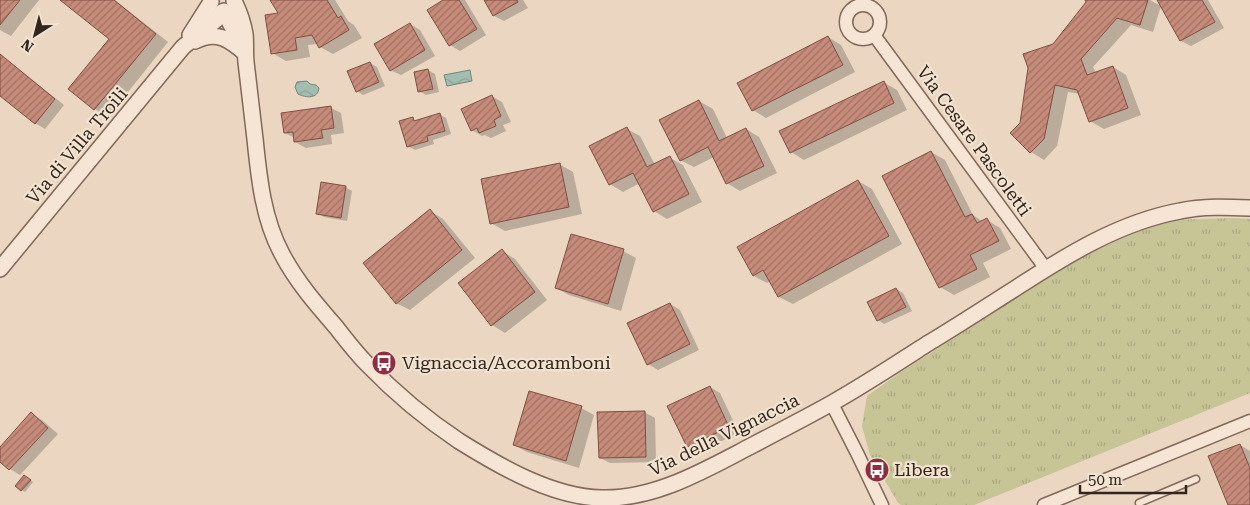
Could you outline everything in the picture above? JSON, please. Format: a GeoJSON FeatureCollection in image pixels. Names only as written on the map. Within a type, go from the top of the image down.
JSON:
{"type":"FeatureCollection","features":[{"type":"Feature","properties":{"kind":"street","name":"Via di Villa Troili"},"geometry":{"type":"LineString","coordinates":[[0,269],[183,48],[223,4]]}},
{"type":"Feature","properties":{"kind":"street","name":"Via della Vignaccia"},"geometry":{"type":"LineString","coordinates":[[223,4],[245,53],[258,173],[264,205],[274,236],[289,268],[355,350],[385,382],[443,430],[488,458],[524,477],[586,497],[622,498],[652,491],[709,468],[832,404],[1046,269],[1097,240],[1156,217],[1181,210],[1250,208]]}},
{"type":"Feature","properties":{"kind":"street"},"geometry":{"type":"LineString","coordinates":[[183,48],[202,37],[212,35],[229,41],[245,53]]}},
{"type":"Feature","properties":{"kind":"street","name":"Via Cesare Pascoletti"},"geometry":{"type":"LineString","coordinates":[[874,35],[1046,269]]}},
{"type":"Feature","properties":{"kind":"street"},"geometry":{"type":"LineString","coordinates":[[832,404],[882,505]]}},
{"type":"Feature","properties":{"kind":"street"},"geometry":{"type":"LineString","coordinates":[[1044,505],[1250,421]]}},
{"type":"Feature","properties":{"kind":"lane"},"geometry":{"type":"LineString","coordinates":[[1139,503],[1196,479]]}},
{"type":"Feature","properties":{"kind":"green space"},"geometry":{"type":"Polygon","coordinates":[[[1250,219],[1250,393],[974,505],[901,505],[898,503],[870,455],[862,426],[867,396],[1043,281],[1083,257],[1126,236],[1173,220],[1250,219]]]}},
{"type":"Feature","properties":{"kind":"water"},"geometry":{"type":"Polygon","coordinates":[[[470,70],[472,81],[447,86],[444,75],[470,70]]]}},
{"type":"Feature","properties":{"kind":"water"},"geometry":{"type":"Polygon","coordinates":[[[307,81],[319,88],[314,96],[308,97],[298,94],[295,87],[297,82],[307,81]]]}},
{"type":"Feature","properties":{"kind":"building"},"geometry":{"type":"Polygon","coordinates":[[[0,0],[20,0],[0,25],[0,0]]]}},
{"type":"Feature","properties":{"kind":"building"},"geometry":{"type":"Polygon","coordinates":[[[60,0],[114,0],[156,34],[94,110],[68,89],[109,39],[60,0]]]}},
{"type":"Feature","properties":{"kind":"building"},"geometry":{"type":"Polygon","coordinates":[[[270,0],[327,0],[338,18],[341,16],[349,30],[319,48],[312,35],[295,38],[297,50],[271,54],[265,15],[278,13],[270,0]]]}},
{"type":"Feature","properties":{"kind":"building"},"geometry":{"type":"Polygon","coordinates":[[[443,0],[459,0],[477,29],[449,46],[427,10],[443,0]]]}},
{"type":"Feature","properties":{"kind":"building"},"geometry":{"type":"Polygon","coordinates":[[[484,0],[517,0],[518,2],[493,16],[484,0]]]}},
{"type":"Feature","properties":{"kind":"building"},"geometry":{"type":"Polygon","coordinates":[[[1085,0],[1148,0],[1140,25],[1117,18],[1081,59],[1087,75],[1113,66],[1128,108],[1089,122],[1077,90],[1055,85],[1044,139],[1030,153],[1010,133],[1020,123],[1028,68],[1023,54],[1053,44],[1086,2],[1085,0]]]}},
{"type":"Feature","properties":{"kind":"building"},"geometry":{"type":"Polygon","coordinates":[[[1157,0],[1202,0],[1215,22],[1180,41],[1157,0]]]}},
{"type":"Feature","properties":{"kind":"building"},"geometry":{"type":"Polygon","coordinates":[[[410,23],[425,50],[390,71],[374,44],[410,23]]]}},
{"type":"Feature","properties":{"kind":"building"},"geometry":{"type":"Polygon","coordinates":[[[828,36],[843,65],[752,111],[737,83],[828,36]]]}},
{"type":"Feature","properties":{"kind":"building"},"geometry":{"type":"Polygon","coordinates":[[[0,54],[55,99],[35,124],[0,96],[0,54]]]}},
{"type":"Feature","properties":{"kind":"building"},"geometry":{"type":"Polygon","coordinates":[[[370,62],[379,82],[356,92],[347,71],[370,62]]]}},
{"type":"Feature","properties":{"kind":"building"},"geometry":{"type":"Polygon","coordinates":[[[428,69],[433,89],[418,92],[414,72],[428,69]]]}},
{"type":"Feature","properties":{"kind":"building"},"geometry":{"type":"Polygon","coordinates":[[[884,81],[894,103],[790,153],[779,131],[884,81]]]}},
{"type":"Feature","properties":{"kind":"building"},"geometry":{"type":"Polygon","coordinates":[[[492,95],[501,116],[494,120],[496,126],[479,133],[477,128],[471,131],[461,109],[492,95]]]}},
{"type":"Feature","properties":{"kind":"building"},"geometry":{"type":"Polygon","coordinates":[[[699,100],[719,141],[746,128],[764,166],[726,184],[708,147],[680,161],[659,120],[699,100]]]}},
{"type":"Feature","properties":{"kind":"building"},"geometry":{"type":"Polygon","coordinates":[[[331,106],[334,128],[321,130],[323,138],[294,142],[293,132],[284,133],[281,113],[331,106]]]}},
{"type":"Feature","properties":{"kind":"building"},"geometry":{"type":"Polygon","coordinates":[[[440,113],[445,131],[427,136],[428,141],[407,147],[399,121],[413,117],[414,121],[440,113]]]}},
{"type":"Feature","properties":{"kind":"building"},"geometry":{"type":"Polygon","coordinates":[[[627,127],[647,167],[670,156],[689,194],[653,212],[633,173],[609,185],[589,146],[627,127]]]}},
{"type":"Feature","properties":{"kind":"building"},"geometry":{"type":"Polygon","coordinates":[[[931,151],[965,217],[972,214],[977,223],[987,218],[999,241],[970,255],[977,269],[939,288],[882,176],[931,151]]]}},
{"type":"Feature","properties":{"kind":"building"},"geometry":{"type":"Polygon","coordinates":[[[560,163],[569,207],[490,224],[481,179],[560,163]]]}},
{"type":"Feature","properties":{"kind":"building"},"geometry":{"type":"Polygon","coordinates":[[[858,180],[889,236],[778,297],[763,270],[753,276],[737,247],[858,180]]]}},
{"type":"Feature","properties":{"kind":"building"},"geometry":{"type":"Polygon","coordinates":[[[321,182],[346,186],[341,218],[316,214],[321,182]]]}},
{"type":"Feature","properties":{"kind":"building"},"geometry":{"type":"Polygon","coordinates":[[[430,209],[462,250],[396,304],[363,263],[430,209]]]}},
{"type":"Feature","properties":{"kind":"building"},"geometry":{"type":"Polygon","coordinates":[[[571,234],[624,249],[608,304],[555,288],[571,234]]]}},
{"type":"Feature","properties":{"kind":"building"},"geometry":{"type":"Polygon","coordinates":[[[502,249],[535,292],[491,326],[458,283],[502,249]]]}},
{"type":"Feature","properties":{"kind":"building"},"geometry":{"type":"Polygon","coordinates":[[[896,288],[906,307],[877,321],[867,302],[896,288]]]}},
{"type":"Feature","properties":{"kind":"building"},"geometry":{"type":"Polygon","coordinates":[[[670,303],[690,344],[647,365],[627,323],[670,303]]]}},
{"type":"Feature","properties":{"kind":"building"},"geometry":{"type":"Polygon","coordinates":[[[710,386],[729,427],[687,447],[667,406],[710,386]]]}},
{"type":"Feature","properties":{"kind":"building"},"geometry":{"type":"Polygon","coordinates":[[[529,391],[582,406],[566,461],[513,445],[529,391]]]}},
{"type":"Feature","properties":{"kind":"building"},"geometry":{"type":"Polygon","coordinates":[[[645,411],[646,457],[599,458],[597,412],[645,411]]]}},
{"type":"Feature","properties":{"kind":"building"},"geometry":{"type":"Polygon","coordinates":[[[31,412],[48,428],[9,470],[0,462],[0,447],[31,412]]]}},
{"type":"Feature","properties":{"kind":"building"},"geometry":{"type":"Polygon","coordinates":[[[1240,444],[1250,468],[1250,505],[1228,505],[1208,456],[1240,444]]]}},
{"type":"Feature","properties":{"kind":"building"},"geometry":{"type":"Polygon","coordinates":[[[24,475],[31,480],[21,491],[15,486],[24,475]]]}},
{"type":"Feature","properties":{"kind":"place","name":"Vignaccia/Accoramboni"},"geometry":{"type":"Point","coordinates":[384,363]}},
{"type":"Feature","properties":{"kind":"place","name":"Libera"},"geometry":{"type":"Point","coordinates":[877,470]}}]}
